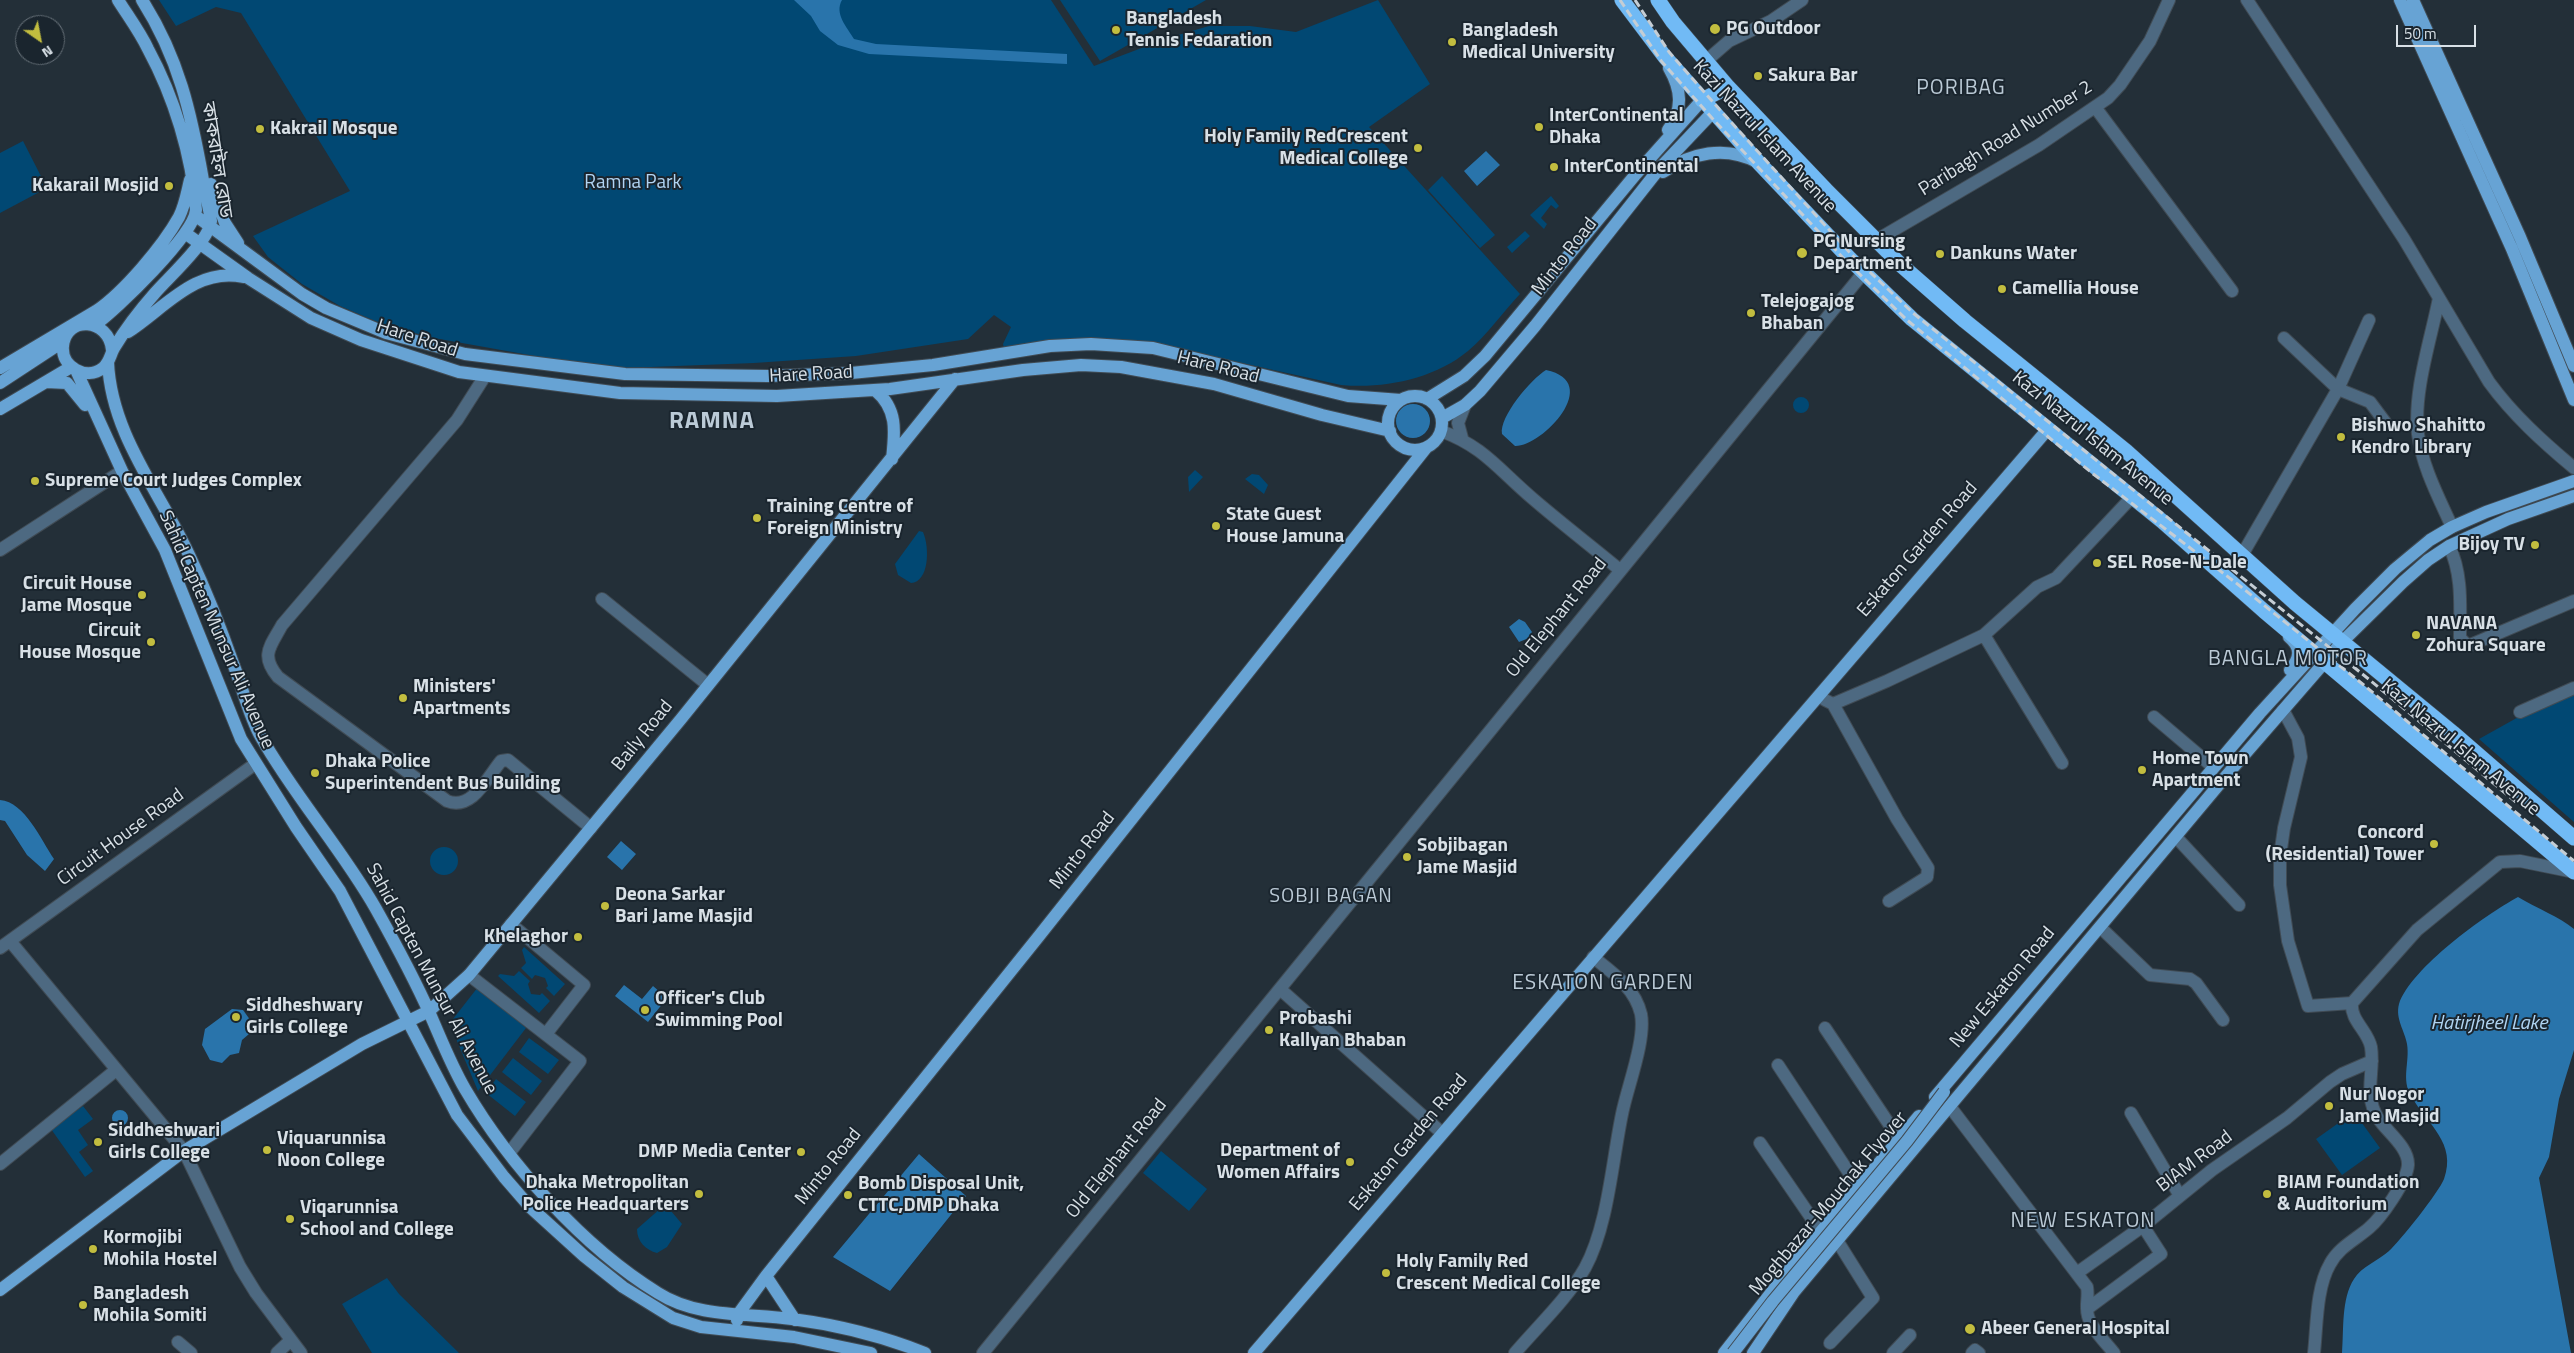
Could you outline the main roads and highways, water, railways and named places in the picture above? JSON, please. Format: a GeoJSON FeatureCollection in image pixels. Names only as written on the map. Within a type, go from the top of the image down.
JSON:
{"type":"FeatureCollection","features":[{"type":"Feature","properties":{"kind":"highway","name":"Kazi Nazrul Islam Avenue"},"geometry":{"type":"LineString","coordinates":[[1622,0],[1665,57],[1759,163],[1912,319],[2132,497],[2264,611],[2320,656],[2574,872]]}},
{"type":"Feature","properties":{"kind":"highway","name":"Kazi Nazrul Islam Avenue"},"geometry":{"type":"LineString","coordinates":[[1658,0],[1728,87],[1875,241],[1965,321],[2126,451],[2295,603],[2338,636],[2574,838]]}},
{"type":"Feature","properties":{"kind":"highway"},"geometry":{"type":"LineString","coordinates":[[1702,100],[1728,87]]}},
{"type":"Feature","properties":{"kind":"highway"},"geometry":{"type":"LineString","coordinates":[[1713,112],[1728,87]]}},
{"type":"Feature","properties":{"kind":"main road","name":"কাকরাইল রোড"},"geometry":{"type":"LineString","coordinates":[[86,324],[113,312],[185,233],[196,216],[192,175],[182,134],[165,85],[148,48],[118,0]]}},
{"type":"Feature","properties":{"kind":"main road"},"geometry":{"type":"LineString","coordinates":[[142,0],[163,36],[184,88],[200,153],[225,223],[248,254]]}},
{"type":"Feature","properties":{"kind":"main road"},"geometry":{"type":"LineString","coordinates":[[2400,0],[2512,249],[2574,400]]}},
{"type":"Feature","properties":{"kind":"main road"},"geometry":{"type":"LineString","coordinates":[[2416,3],[2520,237],[2574,366]]}},
{"type":"Feature","properties":{"kind":"main road"},"geometry":{"type":"LineString","coordinates":[[1636,174],[1638,165],[1670,128],[1677,111],[1678,84],[1665,57]]}},
{"type":"Feature","properties":{"kind":"main road","name":"Minto Road"},"geometry":{"type":"LineString","coordinates":[[1427,399],[1464,376],[1485,356],[1636,174],[1702,100]]}},
{"type":"Feature","properties":{"kind":"main road","name":"Minto Road"},"geometry":{"type":"LineString","coordinates":[[1441,424],[1480,391],[1535,326],[1647,183],[1713,112]]}},
{"type":"Feature","properties":{"kind":"main road"},"geometry":{"type":"LineString","coordinates":[[1647,183],[1673,165],[1697,155],[1724,152],[1742,155],[1759,163]]}},
{"type":"Feature","properties":{"kind":"main road","name":"কাকরাইল রোড"},"geometry":{"type":"LineString","coordinates":[[110,356],[138,313],[199,243],[210,227],[200,153]]}},
{"type":"Feature","properties":{"kind":"main road"},"geometry":{"type":"LineString","coordinates":[[0,368],[86,324],[110,300],[159,247],[180,215],[192,175]]}},
{"type":"Feature","properties":{"kind":"main road"},"geometry":{"type":"LineString","coordinates":[[196,216],[302,294],[326,308],[386,334],[465,354],[634,375],[803,376],[933,365],[1050,346],[1129,345],[1153,348],[1348,396],[1401,400],[1414,396],[1427,399],[1439,410],[1441,424],[1435,441],[1426,448],[1418,450],[1404,447],[1398,443],[1390,431],[1390,414],[1401,400]]}},
{"type":"Feature","properties":{"kind":"main road","name":"Hare Road"},"geometry":{"type":"LineString","coordinates":[[185,233],[248,278],[311,318],[360,340],[459,372],[620,393],[777,396],[875,390],[955,379],[1081,366],[1121,367],[1214,384],[1390,431]]}},
{"type":"Feature","properties":{"kind":"main road"},"geometry":{"type":"LineString","coordinates":[[122,336],[190,286],[218,276],[248,278]]}},
{"type":"Feature","properties":{"kind":"main road"},"geometry":{"type":"LineString","coordinates":[[0,383],[64,341],[73,329],[86,324],[108,335],[110,356],[97,371],[83,373],[73,369],[64,355],[64,341]]}},
{"type":"Feature","properties":{"kind":"main road","name":"Sahid Capten Munsur Ali Avenue"},"geometry":{"type":"LineString","coordinates":[[110,356],[108,379],[118,421],[190,556],[214,613],[260,735],[357,878],[429,1011],[465,1089],[510,1152],[563,1216],[630,1274],[670,1300],[705,1311],[795,1320],[875,1335],[925,1353]]}},
{"type":"Feature","properties":{"kind":"main road"},"geometry":{"type":"LineString","coordinates":[[559,386],[563,367]]}},
{"type":"Feature","properties":{"kind":"main road"},"geometry":{"type":"LineString","coordinates":[[0,409],[44,382],[73,369]]}},
{"type":"Feature","properties":{"kind":"main road","name":"Sahid Capten Munsur Ali Avenue"},"geometry":{"type":"LineString","coordinates":[[73,369],[122,472],[165,550],[241,739],[255,764],[340,891],[457,1114],[480,1147],[530,1208],[584,1256],[623,1287],[673,1318],[701,1327],[794,1338],[871,1353]]}},
{"type":"Feature","properties":{"kind":"main road","name":"Baily Road"},"geometry":{"type":"LineString","coordinates":[[0,1290],[184,1151],[362,1044],[429,1011],[469,975],[708,685],[955,379]]}},
{"type":"Feature","properties":{"kind":"main road"},"geometry":{"type":"LineString","coordinates":[[44,382],[67,383],[77,392],[92,418],[102,430]]}},
{"type":"Feature","properties":{"kind":"main road"},"geometry":{"type":"LineString","coordinates":[[875,390],[887,401],[893,417],[892,459]]}},
{"type":"Feature","properties":{"kind":"main road","name":"Eskaton Garden Road"},"geometry":{"type":"LineString","coordinates":[[1254,1353],[2048,429]]}},
{"type":"Feature","properties":{"kind":"main road"},"geometry":{"type":"LineString","coordinates":[[1404,447],[1407,458],[1407,472]]}},
{"type":"Feature","properties":{"kind":"main road","name":"Minto Road"},"geometry":{"type":"LineString","coordinates":[[739,1313],[766,1276],[1040,936],[1426,448]]}},
{"type":"Feature","properties":{"kind":"main road"},"geometry":{"type":"LineString","coordinates":[[2320,656],[2414,552],[2452,527],[2486,512],[2574,481]]}},
{"type":"Feature","properties":{"kind":"main road"},"geometry":{"type":"LineString","coordinates":[[2338,636],[2449,546],[2508,519],[2574,496]]}},
{"type":"Feature","properties":{"kind":"main road"},"geometry":{"type":"LineString","coordinates":[[2260,713],[2265,702],[2298,659],[2299,652],[2296,643],[2273,624],[2264,611]]}},
{"type":"Feature","properties":{"kind":"main road","name":"New Eskaton Road"},"geometry":{"type":"LineString","coordinates":[[1724,1353],[1805,1250],[1952,1079],[2260,713],[2303,664],[2320,656]]}},
{"type":"Feature","properties":{"kind":"main road","name":"New Eskaton Road"},"geometry":{"type":"LineString","coordinates":[[1753,1353],[1794,1292],[1951,1108],[2100,926],[2282,710],[2315,674],[2320,656]]}},
{"type":"Feature","properties":{"kind":"main road"},"geometry":{"type":"LineString","coordinates":[[2303,664],[2315,674]]}},
{"type":"Feature","properties":{"kind":"main road"},"geometry":{"type":"LineString","coordinates":[[2124,873],[2137,884]]}},
{"type":"Feature","properties":{"kind":"main road","name":"Moghbazar-Mouchak Flyover"},"geometry":{"type":"LineString","coordinates":[[1733,1353],[1773,1301],[1907,1141],[1952,1079]]}},
{"type":"Feature","properties":{"kind":"main road"},"geometry":{"type":"LineString","coordinates":[[584,1256],[595,1245]]}},
{"type":"Feature","properties":{"kind":"main road"},"geometry":{"type":"LineString","coordinates":[[1805,1250],[1819,1264]]}},
{"type":"Feature","properties":{"kind":"main road"},"geometry":{"type":"LineString","coordinates":[[766,1276],[795,1320]]}},
{"type":"Feature","properties":{"kind":"main road"},"geometry":{"type":"LineString","coordinates":[[1742,1353],[1794,1292]]}},
{"type":"Feature","properties":{"kind":"main road"},"geometry":{"type":"LineString","coordinates":[[734,1331],[739,1313]]}},
{"type":"Feature","properties":{"kind":"water"},"geometry":{"type":"Polygon","coordinates":[[[794,0],[842,0],[840,15],[854,39],[876,44],[1067,54],[1067,64],[869,54],[838,45],[820,31],[811,16],[794,0]]]}},
{"type":"Feature","properties":{"kind":"water"},"geometry":{"type":"Polygon","coordinates":[[[1486,151],[1500,165],[1477,186],[1464,171],[1486,151]]]}},
{"type":"Feature","properties":{"kind":"water"},"geometry":{"type":"Polygon","coordinates":[[[1546,370],[1562,377],[1569,387],[1569,400],[1552,426],[1526,444],[1515,446],[1502,434],[1502,427],[1517,399],[1532,381],[1546,370]]]}},
{"type":"Feature","properties":{"kind":"water"},"geometry":{"type":"Polygon","coordinates":[[[1413,404],[1425,409],[1430,421],[1425,433],[1413,438],[1401,433],[1396,421],[1401,409],[1413,404]]]}},
{"type":"Feature","properties":{"kind":"water"},"geometry":{"type":"Polygon","coordinates":[[[1519,619],[1525,622],[1532,632],[1529,638],[1519,642],[1509,627],[1519,619]]]}},
{"type":"Feature","properties":{"kind":"water"},"geometry":{"type":"Polygon","coordinates":[[[0,800],[9,802],[17,807],[38,833],[54,859],[45,871],[27,855],[5,821],[0,820],[0,800]]]}},
{"type":"Feature","properties":{"kind":"water"},"geometry":{"type":"Polygon","coordinates":[[[621,841],[636,854],[622,870],[607,857],[621,841]]]}},
{"type":"Feature","properties":{"kind":"water","name":"Hatirjheel Lake"},"geometry":{"type":"Polygon","coordinates":[[[2518,897],[2562,920],[2574,929],[2574,1050],[2559,1099],[2549,1157],[2539,1178],[2571,1353],[2342,1353],[2345,1305],[2354,1279],[2361,1271],[2389,1251],[2410,1227],[2441,1185],[2447,1166],[2447,1155],[2439,1135],[2408,1090],[2406,1077],[2408,1051],[2398,1015],[2399,1004],[2406,990],[2433,959],[2469,929],[2518,897]]]}},
{"type":"Feature","properties":{"kind":"water","name":"Officer's Club Swimming Pool"},"geometry":{"type":"Polygon","coordinates":[[[624,985],[642,999],[653,986],[667,998],[648,1022],[615,996],[624,985]]]}},
{"type":"Feature","properties":{"kind":"water"},"geometry":{"type":"Polygon","coordinates":[[[232,1009],[243,1010],[256,1028],[242,1040],[239,1053],[230,1055],[222,1063],[210,1060],[202,1045],[205,1029],[232,1009]]]}},
{"type":"Feature","properties":{"kind":"water"},"geometry":{"type":"Polygon","coordinates":[[[120,1110],[128,1118],[120,1126],[112,1118],[120,1110]]]}},
{"type":"Feature","properties":{"kind":"water"},"geometry":{"type":"Polygon","coordinates":[[[919,1154],[966,1196],[890,1291],[833,1257],[919,1154]]]}},
{"type":"Feature","properties":{"kind":"railway"},"geometry":{"type":"LineString","coordinates":[[1620,0],[1662,62],[1712,118],[1846,261],[1907,320],[2092,473],[2240,586],[2365,686],[2574,861]]}},
{"type":"Feature","properties":{"kind":"railway"},"geometry":{"type":"LineString","coordinates":[[1635,0],[1669,52],[1720,110],[1852,255],[1913,313],[2371,681],[2517,803]]}},
{"type":"Feature","properties":{"kind":"place","name":"PG Outdoor"},"geometry":{"type":"Point","coordinates":[1715,29]}},
{"type":"Feature","properties":{"kind":"place","name":"Bangladesh Tennis Fedaration"},"geometry":{"type":"Point","coordinates":[1116,30]}},
{"type":"Feature","properties":{"kind":"place","name":"Bangladesh Medical University"},"geometry":{"type":"Point","coordinates":[1452,42]}},
{"type":"Feature","properties":{"kind":"place","name":"Sakura Bar"},"geometry":{"type":"Point","coordinates":[1758,76]}},
{"type":"Feature","properties":{"kind":"place","name":"InterContinental Dhaka"},"geometry":{"type":"Point","coordinates":[1539,127]}},
{"type":"Feature","properties":{"kind":"place","name":"Kakrail Mosque"},"geometry":{"type":"Point","coordinates":[260,129]}},
{"type":"Feature","properties":{"kind":"place","name":"Holy Family RedCrescent Medical College"},"geometry":{"type":"Point","coordinates":[1418,148]}},
{"type":"Feature","properties":{"kind":"place","name":"InterContinental"},"geometry":{"type":"Point","coordinates":[1554,167]}},
{"type":"Feature","properties":{"kind":"place","name":"Kakarail Mosjid"},"geometry":{"type":"Point","coordinates":[169,186]}},
{"type":"Feature","properties":{"kind":"place","name":"PG Nursing Department"},"geometry":{"type":"Point","coordinates":[1802,253]}},
{"type":"Feature","properties":{"kind":"place","name":"Dankuns Water"},"geometry":{"type":"Point","coordinates":[1940,254]}},
{"type":"Feature","properties":{"kind":"place","name":"Camellia House"},"geometry":{"type":"Point","coordinates":[2002,289]}},
{"type":"Feature","properties":{"kind":"place","name":"Telejogajog Bhaban"},"geometry":{"type":"Point","coordinates":[1751,313]}},
{"type":"Feature","properties":{"kind":"place","name":"Bishwo Shahitto Kendro Library"},"geometry":{"type":"Point","coordinates":[2341,437]}},
{"type":"Feature","properties":{"kind":"place","name":"Supreme Court Judges Complex"},"geometry":{"type":"Point","coordinates":[35,481]}},
{"type":"Feature","properties":{"kind":"place","name":"Training Centre of Foreign Ministry"},"geometry":{"type":"Point","coordinates":[757,518]}},
{"type":"Feature","properties":{"kind":"place","name":"State Guest House Jamuna"},"geometry":{"type":"Point","coordinates":[1216,526]}},
{"type":"Feature","properties":{"kind":"place","name":"Bijoy TV"},"geometry":{"type":"Point","coordinates":[2535,545]}},
{"type":"Feature","properties":{"kind":"place","name":"SEL Rose-N-Dale"},"geometry":{"type":"Point","coordinates":[2097,563]}},
{"type":"Feature","properties":{"kind":"place","name":"Circuit House Jame Mosque"},"geometry":{"type":"Point","coordinates":[142,595]}},
{"type":"Feature","properties":{"kind":"place","name":"NAVANA Zohura Square"},"geometry":{"type":"Point","coordinates":[2416,635]}},
{"type":"Feature","properties":{"kind":"place","name":"Circuit House Mosque"},"geometry":{"type":"Point","coordinates":[151,642]}},
{"type":"Feature","properties":{"kind":"place","name":"Ministers' Apartments"},"geometry":{"type":"Point","coordinates":[403,698]}},
{"type":"Feature","properties":{"kind":"place","name":"Home Town Apartment"},"geometry":{"type":"Point","coordinates":[2142,770]}},
{"type":"Feature","properties":{"kind":"place","name":"Dhaka Police Superintendent Bus Building"},"geometry":{"type":"Point","coordinates":[315,773]}},
{"type":"Feature","properties":{"kind":"place","name":"Concord (Residential) Tower"},"geometry":{"type":"Point","coordinates":[2434,844]}},
{"type":"Feature","properties":{"kind":"place","name":"Sobjibagan Jame Masjid"},"geometry":{"type":"Point","coordinates":[1407,857]}},
{"type":"Feature","properties":{"kind":"place","name":"Deona Sarkar Bari Jame Masjid"},"geometry":{"type":"Point","coordinates":[605,906]}},
{"type":"Feature","properties":{"kind":"place","name":"Khelaghor"},"geometry":{"type":"Point","coordinates":[578,937]}},
{"type":"Feature","properties":{"kind":"place","name":"Officer's Club Swimming Pool"},"geometry":{"type":"Point","coordinates":[645,1010]}},
{"type":"Feature","properties":{"kind":"place","name":"Siddheshwary Girls College"},"geometry":{"type":"Point","coordinates":[236,1017]}},
{"type":"Feature","properties":{"kind":"place","name":"Probashi Kallyan Bhaban"},"geometry":{"type":"Point","coordinates":[1269,1030]}},
{"type":"Feature","properties":{"kind":"place","name":"Nur Nogor Jame Masjid"},"geometry":{"type":"Point","coordinates":[2329,1106]}},
{"type":"Feature","properties":{"kind":"place","name":"Siddheshwari Girls College"},"geometry":{"type":"Point","coordinates":[98,1142]}},
{"type":"Feature","properties":{"kind":"place","name":"Viquarunnisa Noon College"},"geometry":{"type":"Point","coordinates":[267,1150]}},
{"type":"Feature","properties":{"kind":"place","name":"DMP Media Center"},"geometry":{"type":"Point","coordinates":[801,1152]}},
{"type":"Feature","properties":{"kind":"place","name":"Department of Women Affairs"},"geometry":{"type":"Point","coordinates":[1350,1162]}},
{"type":"Feature","properties":{"kind":"place","name":"Dhaka Metropolitan Police Headquarters"},"geometry":{"type":"Point","coordinates":[699,1194]}},
{"type":"Feature","properties":{"kind":"place","name":"BIAM Foundation & Auditorium"},"geometry":{"type":"Point","coordinates":[2267,1194]}},
{"type":"Feature","properties":{"kind":"place","name":"Bomb Disposal Unit, CTTC,DMP Dhaka"},"geometry":{"type":"Point","coordinates":[848,1195]}},
{"type":"Feature","properties":{"kind":"place","name":"Viqarunnisa School and College"},"geometry":{"type":"Point","coordinates":[290,1219]}},
{"type":"Feature","properties":{"kind":"place","name":"Kormojibi Mohila Hostel"},"geometry":{"type":"Point","coordinates":[93,1249]}},
{"type":"Feature","properties":{"kind":"place","name":"Holy Family Red Crescent Medical College"},"geometry":{"type":"Point","coordinates":[1386,1273]}},
{"type":"Feature","properties":{"kind":"place","name":"Bangladesh Mohila Somiti"},"geometry":{"type":"Point","coordinates":[83,1305]}},
{"type":"Feature","properties":{"kind":"place","name":"Abeer General Hospital"},"geometry":{"type":"Point","coordinates":[1970,1329]}},
{"type":"Feature","properties":{"kind":"district","name":"PORIBAG"},"geometry":{"type":"Point","coordinates":[1961,89]}},
{"type":"Feature","properties":{"kind":"district","name":"RAMNA"},"geometry":{"type":"Point","coordinates":[712,422]}},
{"type":"Feature","properties":{"kind":"district","name":"BANGLA MOTOR"},"geometry":{"type":"Point","coordinates":[2288,660]}},
{"type":"Feature","properties":{"kind":"district","name":"SOBJI BAGAN"},"geometry":{"type":"Point","coordinates":[1331,897]}},
{"type":"Feature","properties":{"kind":"district","name":"ESKATON GARDEN"},"geometry":{"type":"Point","coordinates":[1603,984]}},
{"type":"Feature","properties":{"kind":"district","name":"NEW ESKATON"},"geometry":{"type":"Point","coordinates":[2083,1222]}},
{"type":"Feature","properties":{"kind":"park label","name":"Ramna Park"},"geometry":{"type":"Point","coordinates":[633,183]}}]}
